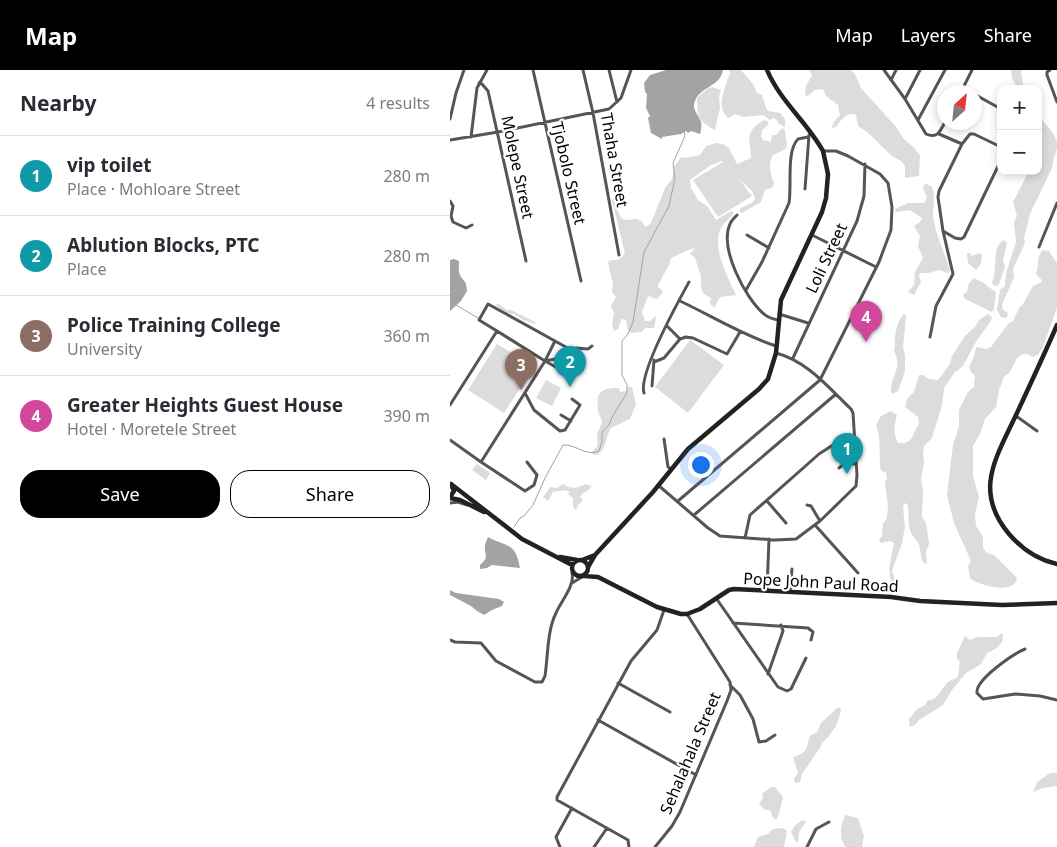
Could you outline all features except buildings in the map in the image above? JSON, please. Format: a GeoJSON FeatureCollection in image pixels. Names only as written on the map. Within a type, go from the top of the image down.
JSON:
{"type":"FeatureCollection","features":[{"type":"Feature","properties":{"kind":"main road"},"geometry":{"type":"LineString","coordinates":[[583,576],[587,573],[588,567],[595,555],[688,449],[765,384],[770,376],[776,352],[781,300],[824,206],[829,183],[824,151],[809,135],[771,80],[767,70]]}},
{"type":"Feature","properties":{"kind":"main road"},"geometry":{"type":"LineString","coordinates":[[1057,325],[994,460],[990,480],[992,504],[999,520],[1021,546],[1036,557],[1057,564]]}},
{"type":"Feature","properties":{"kind":"main road"},"geometry":{"type":"LineString","coordinates":[[450,483],[454,491],[450,498],[497,518]]}},
{"type":"Feature","properties":{"kind":"main road"},"geometry":{"type":"LineString","coordinates":[[450,483],[522,539],[572,565]]}},
{"type":"Feature","properties":{"kind":"main road"},"geometry":{"type":"LineString","coordinates":[[554,555],[581,560],[598,577],[664,610],[687,614]]}},
{"type":"Feature","properties":{"kind":"main road"},"geometry":{"type":"LineString","coordinates":[[572,565],[575,562],[595,555]]}},
{"type":"Feature","properties":{"kind":"main road"},"geometry":{"type":"LineString","coordinates":[[572,565],[572,573],[576,576],[598,577]]}},
{"type":"Feature","properties":{"kind":"main road","name":"Pope John Paul Road"},"geometry":{"type":"LineString","coordinates":[[687,614],[700,609],[729,590],[767,590],[891,597],[920,602],[1002,605],[1057,603]]}},
{"type":"Feature","properties":{"kind":"street"},"geometry":{"type":"LineString","coordinates":[[450,119],[464,70]]}},
{"type":"Feature","properties":{"kind":"street"},"geometry":{"type":"LineString","coordinates":[[471,137],[475,98],[479,83],[487,70]]}},
{"type":"Feature","properties":{"kind":"street","name":"Tjobolo Street"},"geometry":{"type":"LineString","coordinates":[[533,70],[581,281]]}},
{"type":"Feature","properties":{"kind":"street","name":"Thaha Street"},"geometry":{"type":"LineString","coordinates":[[583,70],[593,113],[619,255]]}},
{"type":"Feature","properties":{"kind":"street"},"geometry":{"type":"LineString","coordinates":[[609,70],[617,102]]}},
{"type":"Feature","properties":{"kind":"street"},"geometry":{"type":"LineString","coordinates":[[450,140],[609,109],[617,102],[625,89],[631,70]]}},
{"type":"Feature","properties":{"kind":"street"},"geometry":{"type":"LineString","coordinates":[[884,70],[905,99],[926,134],[932,137],[939,134],[941,130]]}},
{"type":"Feature","properties":{"kind":"street"},"geometry":{"type":"LineString","coordinates":[[891,80],[896,70]]}},
{"type":"Feature","properties":{"kind":"street"},"geometry":{"type":"LineString","coordinates":[[905,99],[920,70]]}},
{"type":"Feature","properties":{"kind":"street"},"geometry":{"type":"LineString","coordinates":[[918,120],[945,70]]}},
{"type":"Feature","properties":{"kind":"street"},"geometry":{"type":"LineString","coordinates":[[964,85],[972,70]]}},
{"type":"Feature","properties":{"kind":"street"},"geometry":{"type":"LineString","coordinates":[[1050,70],[1046,75],[1057,102]]}},
{"type":"Feature","properties":{"kind":"street","name":"Molepe Street"},"geometry":{"type":"LineString","coordinates":[[479,83],[488,91],[526,261]]}},
{"type":"Feature","properties":{"kind":"street"},"geometry":{"type":"LineString","coordinates":[[982,98],[997,107]]}},
{"type":"Feature","properties":{"kind":"street"},"geometry":{"type":"LineString","coordinates":[[939,134],[962,144]]}},
{"type":"Feature","properties":{"kind":"street"},"geometry":{"type":"LineString","coordinates":[[930,337],[936,306],[952,274],[943,231],[938,197],[939,191],[962,144],[968,136],[972,134],[997,145]]}},
{"type":"Feature","properties":{"kind":"street"},"geometry":{"type":"LineString","coordinates":[[746,290],[769,248],[789,203],[791,194],[792,148],[798,139],[809,135],[805,189]]}},
{"type":"Feature","properties":{"kind":"street"},"geometry":{"type":"LineString","coordinates":[[678,501],[820,380],[876,268],[891,230],[892,207],[888,183],[880,174],[865,164],[836,151],[827,149],[824,151]]}},
{"type":"Feature","properties":{"kind":"street","name":"Loli Street"},"geometry":{"type":"LineString","coordinates":[[793,358],[857,220],[864,196],[865,164]]}},
{"type":"Feature","properties":{"kind":"street"},"geometry":{"type":"LineString","coordinates":[[943,231],[954,238],[962,239],[964,237],[997,168]]}},
{"type":"Feature","properties":{"kind":"street"},"geometry":{"type":"LineString","coordinates":[[450,201],[453,206],[451,216],[453,222],[466,228],[472,225]]}},
{"type":"Feature","properties":{"kind":"street"},"geometry":{"type":"LineString","coordinates":[[1039,247],[1057,202]]}},
{"type":"Feature","properties":{"kind":"street"},"geometry":{"type":"LineString","coordinates":[[737,215],[730,223],[727,245],[738,276],[765,315],[778,320]]}},
{"type":"Feature","properties":{"kind":"street"},"geometry":{"type":"LineString","coordinates":[[747,235],[769,248]]}},
{"type":"Feature","properties":{"kind":"street"},"geometry":{"type":"LineString","coordinates":[[812,235],[876,268]]}},
{"type":"Feature","properties":{"kind":"street"},"geometry":{"type":"LineString","coordinates":[[644,393],[643,383],[667,326],[689,282]]}},
{"type":"Feature","properties":{"kind":"street"},"geometry":{"type":"LineString","coordinates":[[680,301],[740,332],[776,346]]}},
{"type":"Feature","properties":{"kind":"street"},"geometry":{"type":"LineString","coordinates":[[488,304],[573,351],[575,357],[574,367],[570,375],[497,331],[479,320],[488,304]]}},
{"type":"Feature","properties":{"kind":"street"},"geometry":{"type":"LineString","coordinates":[[779,314],[808,323]]}},
{"type":"Feature","properties":{"kind":"street"},"geometry":{"type":"LineString","coordinates":[[667,326],[680,339]]}},
{"type":"Feature","properties":{"kind":"street"},"geometry":{"type":"LineString","coordinates":[[450,405],[497,331]]}},
{"type":"Feature","properties":{"kind":"street"},"geometry":{"type":"LineString","coordinates":[[653,360],[664,358],[680,339],[686,337],[693,338],[727,354],[740,332]]}},
{"type":"Feature","properties":{"kind":"street"},"geometry":{"type":"LineString","coordinates":[[481,462],[545,361],[555,341]]}},
{"type":"Feature","properties":{"kind":"street"},"geometry":{"type":"LineString","coordinates":[[545,361],[560,358],[579,348],[588,349],[592,346]]}},
{"type":"Feature","properties":{"kind":"street"},"geometry":{"type":"LineString","coordinates":[[658,485],[720,536],[769,539],[796,539],[820,521],[856,486],[853,413],[851,409],[807,368],[793,358],[776,352]]}},
{"type":"Feature","properties":{"kind":"street"},"geometry":{"type":"LineString","coordinates":[[652,386],[653,360]]}},
{"type":"Feature","properties":{"kind":"street"},"geometry":{"type":"LineString","coordinates":[[525,393],[534,410],[560,431],[565,430],[580,405],[572,399]]}},
{"type":"Feature","properties":{"kind":"street"},"geometry":{"type":"LineString","coordinates":[[694,515],[836,394]]}},
{"type":"Feature","properties":{"kind":"street"},"geometry":{"type":"LineString","coordinates":[[561,415],[571,421]]}},
{"type":"Feature","properties":{"kind":"street"},"geometry":{"type":"LineString","coordinates":[[1015,416],[1037,430]]}},
{"type":"Feature","properties":{"kind":"street"},"geometry":{"type":"LineString","coordinates":[[664,439],[668,467],[671,469]]}},
{"type":"Feature","properties":{"kind":"street"},"geometry":{"type":"LineString","coordinates":[[450,440],[525,491],[534,485],[537,475],[527,462]]}},
{"type":"Feature","properties":{"kind":"street"},"geometry":{"type":"LineString","coordinates":[[745,538],[750,516],[819,454],[836,443],[854,442]]}},
{"type":"Feature","properties":{"kind":"street"},"geometry":{"type":"LineString","coordinates":[[839,468],[845,464],[856,464]]}},
{"type":"Feature","properties":{"kind":"street"},"geometry":{"type":"LineString","coordinates":[[767,501],[786,523]]}},
{"type":"Feature","properties":{"kind":"street"},"geometry":{"type":"LineString","coordinates":[[450,503],[470,505]]}},
{"type":"Feature","properties":{"kind":"street"},"geometry":{"type":"LineString","coordinates":[[807,505],[814,511],[820,521]]}},
{"type":"Feature","properties":{"kind":"street"},"geometry":{"type":"LineString","coordinates":[[815,525],[858,573]]}},
{"type":"Feature","properties":{"kind":"street"},"geometry":{"type":"LineString","coordinates":[[767,590],[769,539]]}},
{"type":"Feature","properties":{"kind":"street"},"geometry":{"type":"LineString","coordinates":[[790,592],[792,569]]}},
{"type":"Feature","properties":{"kind":"street"},"geometry":{"type":"LineString","coordinates":[[572,573],[572,584]]}},
{"type":"Feature","properties":{"kind":"street"},"geometry":{"type":"LineString","coordinates":[[450,640],[455,642],[481,643],[496,661],[535,682],[542,682],[545,676],[552,623],[572,584],[583,576]]}},
{"type":"Feature","properties":{"kind":"street"},"geometry":{"type":"LineString","coordinates":[[716,598],[778,687],[787,691],[790,690],[806,658]]}},
{"type":"Feature","properties":{"kind":"street"},"geometry":{"type":"LineString","coordinates":[[629,847],[628,840],[557,800],[557,798],[618,683],[631,661],[657,630],[664,610]]}},
{"type":"Feature","properties":{"kind":"street","name":"Sehalahala Street"},"geometry":{"type":"LineString","coordinates":[[655,847],[675,821],[728,702],[730,693],[730,685],[687,614]]}},
{"type":"Feature","properties":{"kind":"street"},"geometry":{"type":"LineString","coordinates":[[733,623],[781,625],[810,629],[814,632],[811,640]]}},
{"type":"Feature","properties":{"kind":"street"},"geometry":{"type":"LineString","coordinates":[[768,674],[783,631],[781,625]]}},
{"type":"Feature","properties":{"kind":"street"},"geometry":{"type":"LineString","coordinates":[[1025,649],[1009,658],[978,685],[976,693],[983,699],[1014,694],[1040,696],[1057,700]]}},
{"type":"Feature","properties":{"kind":"street"},"geometry":{"type":"LineString","coordinates":[[618,683],[670,712]]}},
{"type":"Feature","properties":{"kind":"street"},"geometry":{"type":"LineString","coordinates":[[730,685],[740,695],[753,718],[759,742],[766,741],[775,735]]}},
{"type":"Feature","properties":{"kind":"street"},"geometry":{"type":"LineString","coordinates":[[598,720],[696,774]]}},
{"type":"Feature","properties":{"kind":"street"},"geometry":{"type":"LineString","coordinates":[[560,847],[556,837],[572,808]]}},
{"type":"Feature","properties":{"kind":"street"},"geometry":{"type":"LineString","coordinates":[[807,847],[816,829],[829,822]]}},
{"type":"Feature","properties":{"kind":"street"},"geometry":{"type":"LineString","coordinates":[[594,847],[607,828]]}},
{"type":"Feature","properties":{"kind":"shaded area"},"geometry":{"type":"Polygon","coordinates":[[[666,70],[723,70],[718,80],[701,92],[695,101],[695,109],[701,123],[700,134],[691,131],[688,133],[686,131],[681,134],[662,137],[662,139],[651,133],[644,83],[650,75],[666,70]]]}},
{"type":"Feature","properties":{"kind":"shaded area"},"geometry":{"type":"Polygon","coordinates":[[[729,70],[741,70],[752,83],[756,92],[762,95],[768,111],[780,113],[785,119],[785,127],[779,124],[777,120],[773,118],[770,120],[763,115],[744,117],[735,114],[728,118],[723,110],[722,101],[730,74],[729,70]]]}},
{"type":"Feature","properties":{"kind":"shaded area"},"geometry":{"type":"Polygon","coordinates":[[[809,70],[851,70],[855,74],[861,88],[897,128],[903,138],[920,155],[919,176],[905,178],[905,166],[858,126],[856,115],[847,115],[836,127],[832,128],[833,123],[840,115],[838,105],[826,96],[823,89],[815,90],[808,96],[805,95],[806,86],[812,75],[809,70]]]}},
{"type":"Feature","properties":{"kind":"shaded area"},"geometry":{"type":"Polygon","coordinates":[[[1011,70],[1022,70],[1023,85],[1016,85],[1011,70]]]}},
{"type":"Feature","properties":{"kind":"shaded area"},"geometry":{"type":"Polygon","coordinates":[[[712,87],[721,90],[719,97],[720,108],[715,130],[702,121],[698,114],[697,105],[697,98],[712,87]]]}},
{"type":"Feature","properties":{"kind":"shaded area"},"geometry":{"type":"Polygon","coordinates":[[[764,120],[769,122],[762,130],[761,136],[763,140],[771,142],[772,135],[776,135],[782,128],[785,130],[787,147],[771,158],[770,169],[774,183],[772,188],[765,190],[761,202],[742,213],[739,211],[753,202],[755,198],[752,191],[739,179],[752,196],[718,217],[693,180],[722,161],[711,165],[690,180],[691,188],[698,200],[708,207],[716,220],[731,211],[734,213],[723,224],[718,236],[718,244],[725,271],[736,295],[720,297],[714,308],[710,303],[711,298],[704,294],[701,288],[701,276],[695,258],[690,254],[695,248],[691,249],[671,258],[658,285],[658,288],[663,292],[657,299],[648,296],[642,312],[645,321],[650,321],[655,316],[654,328],[645,328],[642,332],[631,333],[628,330],[626,320],[623,319],[618,329],[614,331],[612,325],[614,313],[611,306],[616,297],[612,292],[613,284],[608,262],[618,260],[625,254],[612,200],[614,198],[621,218],[626,220],[638,219],[646,227],[651,223],[665,188],[672,179],[674,167],[681,157],[700,155],[706,146],[716,143],[723,144],[729,148],[737,164],[751,158],[749,140],[751,132],[753,128],[764,120]]]}},
{"type":"Feature","properties":{"kind":"shaded area"},"geometry":{"type":"Polygon","coordinates":[[[1042,120],[1053,133],[1057,142],[1057,149],[1052,168],[1030,214],[1024,238],[1025,243],[1013,269],[1014,277],[1002,305],[1003,310],[1008,315],[1006,318],[1001,317],[997,310],[1000,290],[1005,286],[1006,273],[1016,242],[1014,222],[1017,216],[1013,202],[1026,175],[1042,175],[1042,120]]]}},
{"type":"Feature","properties":{"kind":"shaded area"},"geometry":{"type":"Polygon","coordinates":[[[927,184],[932,187],[934,221],[950,270],[948,274],[940,270],[920,273],[921,282],[914,295],[908,292],[914,285],[915,272],[923,258],[918,246],[920,236],[914,226],[922,218],[910,210],[896,212],[895,209],[908,203],[924,203],[927,197],[923,188],[927,184]]]}},
{"type":"Feature","properties":{"kind":"shaded area"},"geometry":{"type":"Polygon","coordinates":[[[1004,240],[1007,243],[1003,260],[1005,267],[997,286],[993,285],[992,282],[996,253],[1000,243],[1004,240]]]}},
{"type":"Feature","properties":{"kind":"shaded area"},"geometry":{"type":"Polygon","coordinates":[[[1042,250],[1049,251],[1057,263],[1057,308],[1043,347],[1038,355],[1033,357],[1027,354],[1021,355],[1017,358],[1010,372],[1004,377],[996,407],[985,419],[980,434],[973,446],[973,476],[979,497],[975,514],[976,526],[983,537],[983,548],[987,553],[994,555],[1017,578],[1015,583],[1004,588],[988,586],[970,578],[968,566],[971,561],[954,523],[947,495],[953,445],[959,426],[959,410],[968,392],[974,387],[975,376],[969,366],[974,357],[976,347],[986,349],[991,347],[1008,324],[1013,321],[1033,286],[1042,282],[1036,274],[1042,250]]]}},
{"type":"Feature","properties":{"kind":"shaded area"},"geometry":{"type":"Polygon","coordinates":[[[970,253],[972,256],[979,253],[982,255],[981,264],[976,270],[968,263],[967,254],[970,253]]]}},
{"type":"Feature","properties":{"kind":"shaded area"},"geometry":{"type":"Polygon","coordinates":[[[450,260],[459,261],[459,273],[466,283],[467,291],[461,301],[450,311],[450,260]]]}},
{"type":"Feature","properties":{"kind":"shaded area"},"geometry":{"type":"Polygon","coordinates":[[[974,278],[996,292],[992,312],[965,299],[963,295],[967,292],[969,283],[974,278]]]}},
{"type":"Feature","properties":{"kind":"shaded area"},"geometry":{"type":"Polygon","coordinates":[[[497,303],[507,310],[511,310],[535,322],[535,324],[523,320],[514,314],[507,313],[496,306],[497,303]]]}},
{"type":"Feature","properties":{"kind":"shaded area"},"geometry":{"type":"Polygon","coordinates":[[[904,314],[906,316],[903,348],[905,372],[898,391],[893,394],[891,392],[891,385],[897,367],[894,351],[895,335],[904,314]]]}},
{"type":"Feature","properties":{"kind":"shaded area"},"geometry":{"type":"Polygon","coordinates":[[[988,314],[992,317],[991,321],[977,340],[963,366],[954,373],[944,388],[942,405],[932,438],[924,446],[921,480],[923,490],[922,517],[926,523],[929,544],[926,552],[927,563],[925,564],[922,561],[919,544],[912,535],[909,527],[908,505],[904,503],[905,527],[902,543],[892,571],[896,583],[894,589],[892,589],[889,568],[894,543],[890,541],[881,543],[879,540],[882,536],[888,506],[885,482],[887,479],[886,472],[881,471],[879,436],[876,425],[881,416],[891,411],[897,415],[894,429],[898,443],[910,440],[919,424],[918,417],[905,407],[907,399],[914,392],[919,375],[938,380],[950,364],[952,356],[965,336],[975,327],[979,320],[988,314]]]}},
{"type":"Feature","properties":{"kind":"shaded area"},"geometry":{"type":"Polygon","coordinates":[[[690,340],[724,365],[688,413],[655,387],[690,340]]]}},
{"type":"Feature","properties":{"kind":"shaded area"},"geometry":{"type":"Polygon","coordinates":[[[497,344],[534,367],[504,413],[468,390],[497,344]]]}},
{"type":"Feature","properties":{"kind":"shaded area"},"geometry":{"type":"Polygon","coordinates":[[[546,380],[561,388],[552,406],[536,398],[546,380]]]}},
{"type":"Feature","properties":{"kind":"shaded area"},"geometry":{"type":"Polygon","coordinates":[[[628,387],[632,387],[636,404],[630,419],[611,428],[603,450],[597,455],[593,455],[592,452],[597,444],[597,434],[602,423],[598,411],[599,395],[603,390],[619,388],[620,392],[626,391],[628,387]]]}},
{"type":"Feature","properties":{"kind":"shaded area"},"geometry":{"type":"Polygon","coordinates":[[[477,464],[490,473],[486,480],[472,470],[477,464]]]}},
{"type":"Feature","properties":{"kind":"shaded area"},"geometry":{"type":"Polygon","coordinates":[[[563,484],[574,488],[585,484],[592,486],[580,497],[583,500],[576,510],[573,507],[573,498],[568,494],[570,492],[564,490],[553,492],[548,501],[543,497],[550,487],[557,488],[563,484]]]}},
{"type":"Feature","properties":{"kind":"shaded area"},"geometry":{"type":"Polygon","coordinates":[[[488,537],[510,547],[516,554],[520,568],[492,565],[480,569],[480,565],[486,558],[485,545],[488,537]]]}},
{"type":"Feature","properties":{"kind":"shaded area"},"geometry":{"type":"Polygon","coordinates":[[[450,590],[456,593],[499,599],[504,602],[502,606],[484,615],[450,595],[450,590]]]}},
{"type":"Feature","properties":{"kind":"shaded area"},"geometry":{"type":"Polygon","coordinates":[[[1002,633],[1002,642],[997,648],[987,653],[981,664],[966,673],[943,705],[910,727],[909,719],[917,709],[924,706],[928,700],[935,698],[949,681],[957,678],[960,662],[957,659],[957,653],[965,636],[970,640],[977,637],[997,637],[1002,633]]]}},
{"type":"Feature","properties":{"kind":"shaded area"},"geometry":{"type":"Polygon","coordinates":[[[837,708],[840,708],[841,711],[836,726],[822,743],[802,774],[800,782],[795,783],[794,779],[798,773],[793,757],[804,752],[810,736],[817,732],[821,723],[837,708]]]}},
{"type":"Feature","properties":{"kind":"shaded area"},"geometry":{"type":"Polygon","coordinates":[[[1050,773],[1057,773],[1057,786],[1033,792],[1037,782],[1050,773]]]}},
{"type":"Feature","properties":{"kind":"shaded area"},"geometry":{"type":"Polygon","coordinates":[[[771,787],[775,787],[783,797],[776,820],[772,817],[771,811],[764,809],[759,804],[763,798],[762,794],[771,787]]]}},
{"type":"Feature","properties":{"kind":"shaded area"},"geometry":{"type":"Polygon","coordinates":[[[845,815],[858,818],[864,836],[862,847],[845,847],[841,838],[841,827],[845,815]]]}},
{"type":"Feature","properties":{"kind":"shaded area"},"geometry":{"type":"Polygon","coordinates":[[[803,820],[806,822],[799,832],[798,842],[796,842],[791,832],[795,825],[803,820]]]}},
{"type":"Feature","properties":{"kind":"shaded area"},"geometry":{"type":"Polygon","coordinates":[[[783,828],[787,831],[784,847],[754,847],[758,837],[768,834],[773,829],[783,828]]]}},
{"type":"Feature","properties":{"kind":"waterway"},"geometry":{"type":"LineString","coordinates":[[514,527],[533,505],[563,445],[590,452],[599,451],[602,442],[602,432],[609,425],[627,393],[627,385],[622,375],[622,341],[628,334],[633,322],[644,252],[669,206],[675,178],[673,163],[685,136],[684,130]]}},
{"type":"Feature","properties":{"kind":"waterway"},"geometry":{"type":"LineString","coordinates":[[456,305],[478,318]]}},
{"type":"Feature","properties":{"kind":"place","name":"Greater Heights Guest House"},"geometry":{"type":"Point","coordinates":[866,342]}},
{"type":"Feature","properties":{"kind":"place","name":"Ablution Blocks, PTC"},"geometry":{"type":"Point","coordinates":[570,387]}},
{"type":"Feature","properties":{"kind":"place","name":"Police Training College"},"geometry":{"type":"Point","coordinates":[521,390]}},
{"type":"Feature","properties":{"kind":"place","name":"vip toilet"},"geometry":{"type":"Point","coordinates":[847,474]}}]}
